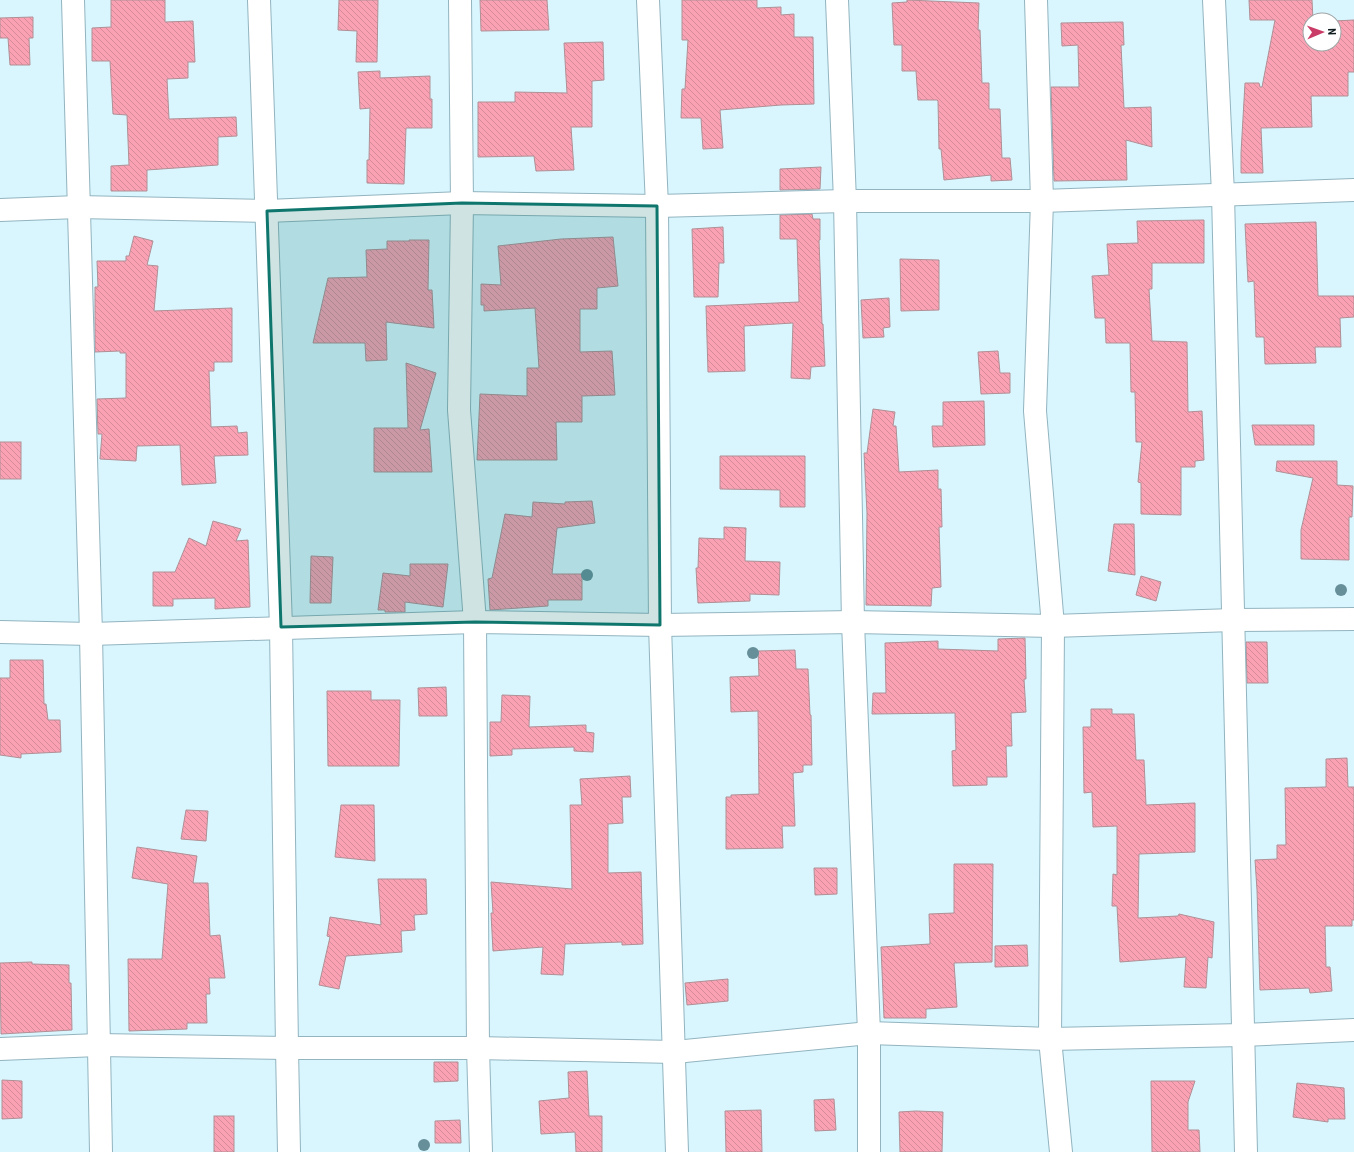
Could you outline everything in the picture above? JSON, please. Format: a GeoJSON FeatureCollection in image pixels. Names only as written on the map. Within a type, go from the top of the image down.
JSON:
{"type":"FeatureCollection","features":[{"type":"Feature","properties":{"kind":"street"},"geometry":{"type":"LineString","coordinates":[[73,0],[91,634],[100,1152]]}},
{"type":"Feature","properties":{"kind":"street"},"geometry":{"type":"LineString","coordinates":[[259,0],[281,627],[286,1048],[289,1152]]}},
{"type":"Feature","properties":{"kind":"street"},"geometry":{"type":"LineString","coordinates":[[460,0],[462,204],[459,410],[475,622],[478,1048],[481,1152]]}},
{"type":"Feature","properties":{"kind":"street"},"geometry":{"type":"LineString","coordinates":[[648,0],[657,206],[660,625],[675,1052],[677,1152]]}},
{"type":"Feature","properties":{"kind":"street"},"geometry":{"type":"LineString","coordinates":[[837,0],[845,201],[853,622],[868,1033],[869,1152]]}},
{"type":"Feature","properties":{"kind":"street"},"geometry":{"type":"LineString","coordinates":[[1036,0],[1042,201],[1035,411],[1053,626],[1050,1039],[1061,1152]]}},
{"type":"Feature","properties":{"kind":"street"},"geometry":{"type":"LineString","coordinates":[[1214,0],[1223,194],[1246,1152]]}},
{"type":"Feature","properties":{"kind":"street"},"geometry":{"type":"LineString","coordinates":[[0,210],[78,207],[267,211],[462,204],[657,206],[845,201],[1042,201],[1354,190]]}},
{"type":"Feature","properties":{"kind":"street"},"geometry":{"type":"LineString","coordinates":[[0,632],[91,634],[475,622],[660,625],[853,622],[1053,626],[1233,620],[1354,618]]}},
{"type":"Feature","properties":{"kind":"street"},"geometry":{"type":"LineString","coordinates":[[0,1049],[98,1045],[286,1048],[478,1048],[675,1052],[868,1033],[1050,1039],[1243,1035],[1354,1030]]}},
{"type":"Feature","properties":{"kind":"highlighted area"},"geometry":{"type":"Polygon","coordinates":[[[462,203],[657,206],[660,625],[475,622],[281,627],[267,211],[462,203]]]}},
{"type":"Feature","properties":{"kind":"building"},"geometry":{"type":"Polygon","coordinates":[[[111,0],[165,0],[165,22],[193,21],[195,62],[188,62],[188,78],[167,79],[169,119],[236,117],[237,136],[218,137],[218,165],[147,170],[147,191],[111,191],[111,166],[129,165],[127,115],[113,114],[110,61],[92,61],[92,28],[111,27],[111,0]]]}},
{"type":"Feature","properties":{"kind":"building"},"geometry":{"type":"Polygon","coordinates":[[[339,0],[378,0],[377,62],[356,62],[357,31],[338,30],[339,0]]]}},
{"type":"Feature","properties":{"kind":"building"},"geometry":{"type":"Polygon","coordinates":[[[480,0],[547,0],[549,30],[481,31],[480,0]]]}},
{"type":"Feature","properties":{"kind":"building"},"geometry":{"type":"Polygon","coordinates":[[[682,0],[757,0],[757,8],[781,7],[781,15],[794,14],[794,37],[813,37],[814,104],[720,110],[723,148],[703,149],[701,118],[681,118],[682,89],[685,89],[688,40],[682,40],[682,0]]]}},
{"type":"Feature","properties":{"kind":"building"},"geometry":{"type":"Polygon","coordinates":[[[907,0],[979,3],[978,30],[980,30],[982,83],[989,83],[989,109],[1000,109],[1002,158],[1010,158],[1012,180],[991,181],[991,175],[944,180],[941,149],[939,149],[938,101],[918,100],[916,71],[902,71],[902,45],[894,45],[892,3],[907,2],[907,0]]]}},
{"type":"Feature","properties":{"kind":"building"},"geometry":{"type":"Polygon","coordinates":[[[1249,0],[1312,0],[1313,12],[1302,12],[1302,52],[1342,52],[1342,21],[1354,20],[1354,72],[1348,72],[1348,96],[1311,96],[1312,127],[1261,128],[1263,173],[1241,173],[1245,83],[1259,83],[1260,87],[1262,87],[1275,20],[1250,20],[1249,0]]]}},
{"type":"Feature","properties":{"kind":"building"},"geometry":{"type":"Polygon","coordinates":[[[33,17],[33,38],[29,38],[30,65],[10,65],[8,38],[0,38],[0,18],[33,17]]]}},
{"type":"Feature","properties":{"kind":"building"},"geometry":{"type":"Polygon","coordinates":[[[1123,22],[1124,45],[1121,45],[1124,108],[1151,107],[1152,147],[1126,140],[1127,180],[1054,181],[1051,87],[1079,87],[1078,45],[1062,46],[1061,23],[1123,22]]]}},
{"type":"Feature","properties":{"kind":"building"},"geometry":{"type":"Polygon","coordinates":[[[603,42],[604,80],[592,81],[592,127],[571,127],[574,170],[536,171],[534,156],[478,157],[478,102],[515,102],[515,92],[567,93],[564,43],[603,42]]]}},
{"type":"Feature","properties":{"kind":"building"},"geometry":{"type":"Polygon","coordinates":[[[380,71],[380,78],[430,76],[432,128],[406,128],[404,184],[367,183],[370,108],[360,109],[358,72],[380,71]]]}},
{"type":"Feature","properties":{"kind":"building"},"geometry":{"type":"Polygon","coordinates":[[[821,167],[820,189],[780,190],[780,169],[821,167]]]}},
{"type":"Feature","properties":{"kind":"building"},"geometry":{"type":"Polygon","coordinates":[[[812,214],[813,219],[820,219],[819,240],[825,366],[811,367],[810,379],[791,378],[793,323],[744,326],[745,371],[708,372],[706,306],[799,302],[797,239],[780,239],[780,215],[812,214]]]}},
{"type":"Feature","properties":{"kind":"building"},"geometry":{"type":"Polygon","coordinates":[[[1204,220],[1204,263],[1152,263],[1152,289],[1149,289],[1152,341],[1187,342],[1188,412],[1202,411],[1204,460],[1195,461],[1195,467],[1181,467],[1181,515],[1141,514],[1141,483],[1138,482],[1142,442],[1136,442],[1135,392],[1131,392],[1130,343],[1106,343],[1105,318],[1095,318],[1092,276],[1109,275],[1107,244],[1138,243],[1137,221],[1204,220]]]}},
{"type":"Feature","properties":{"kind":"building"},"geometry":{"type":"Polygon","coordinates":[[[1316,222],[1318,296],[1354,296],[1354,317],[1340,318],[1341,347],[1315,347],[1316,363],[1265,364],[1264,337],[1256,337],[1254,281],[1248,282],[1245,224],[1316,222]]]}},
{"type":"Feature","properties":{"kind":"building"},"geometry":{"type":"Polygon","coordinates":[[[723,227],[724,263],[719,263],[718,297],[694,297],[692,229],[723,227]]]}},
{"type":"Feature","properties":{"kind":"building"},"geometry":{"type":"Polygon","coordinates":[[[134,236],[153,241],[147,265],[158,266],[154,311],[232,308],[232,362],[214,362],[214,371],[209,371],[211,427],[237,426],[238,433],[247,432],[248,455],[214,456],[216,483],[182,485],[180,445],[137,446],[136,461],[100,459],[102,434],[98,434],[97,399],[126,398],[126,353],[120,353],[120,351],[95,352],[95,287],[98,287],[97,261],[126,261],[126,256],[129,256],[134,236]]]}},
{"type":"Feature","properties":{"kind":"building"},"geometry":{"type":"Polygon","coordinates":[[[613,237],[618,286],[597,288],[597,309],[580,309],[580,352],[612,351],[615,395],[582,396],[582,422],[556,422],[557,460],[477,460],[480,394],[527,396],[527,368],[539,368],[535,308],[484,311],[484,305],[481,305],[481,284],[501,285],[498,246],[561,239],[613,237]]]}},
{"type":"Feature","properties":{"kind":"building"},"geometry":{"type":"Polygon","coordinates":[[[429,240],[428,290],[432,290],[434,328],[386,322],[387,360],[366,361],[365,343],[313,343],[328,278],[367,277],[366,250],[387,249],[387,241],[429,240]]]}},
{"type":"Feature","properties":{"kind":"building"},"geometry":{"type":"Polygon","coordinates":[[[900,259],[939,260],[939,310],[901,311],[900,259]]]}},
{"type":"Feature","properties":{"kind":"building"},"geometry":{"type":"Polygon","coordinates":[[[889,298],[890,327],[883,328],[884,337],[863,338],[861,300],[889,298]]]}},
{"type":"Feature","properties":{"kind":"building"},"geometry":{"type":"Polygon","coordinates":[[[998,351],[1000,373],[1010,373],[1010,393],[981,394],[978,352],[998,351]]]}},
{"type":"Feature","properties":{"kind":"building"},"geometry":{"type":"Polygon","coordinates":[[[406,363],[436,373],[420,430],[429,429],[432,472],[374,472],[374,428],[408,428],[406,363]]]}},
{"type":"Feature","properties":{"kind":"building"},"geometry":{"type":"Polygon","coordinates":[[[984,401],[985,445],[933,447],[932,426],[943,426],[943,402],[984,401]]]}},
{"type":"Feature","properties":{"kind":"building"},"geometry":{"type":"Polygon","coordinates":[[[873,409],[895,412],[893,426],[896,426],[899,472],[938,470],[938,489],[941,489],[942,527],[939,527],[941,587],[932,588],[931,606],[866,605],[867,513],[864,453],[867,453],[873,409]]]}},
{"type":"Feature","properties":{"kind":"building"},"geometry":{"type":"Polygon","coordinates":[[[1252,425],[1314,425],[1314,445],[1255,445],[1252,425]]]}},
{"type":"Feature","properties":{"kind":"building"},"geometry":{"type":"Polygon","coordinates":[[[0,442],[21,442],[21,479],[0,479],[0,442]]]}},
{"type":"Feature","properties":{"kind":"building"},"geometry":{"type":"Polygon","coordinates":[[[720,456],[805,456],[805,507],[780,507],[780,490],[720,489],[720,456]]]}},
{"type":"Feature","properties":{"kind":"building"},"geometry":{"type":"Polygon","coordinates":[[[1277,461],[1337,461],[1337,485],[1353,486],[1352,517],[1349,517],[1349,560],[1301,559],[1301,530],[1313,478],[1276,471],[1277,461]]]}},
{"type":"Feature","properties":{"kind":"building"},"geometry":{"type":"Polygon","coordinates":[[[592,501],[595,523],[557,528],[552,574],[582,574],[582,600],[548,600],[548,606],[490,610],[488,579],[492,578],[505,514],[532,517],[533,502],[565,504],[565,502],[592,501]]]}},
{"type":"Feature","properties":{"kind":"building"},"geometry":{"type":"Polygon","coordinates":[[[213,521],[241,529],[236,541],[248,540],[250,607],[215,609],[215,598],[173,599],[173,606],[153,606],[153,572],[175,572],[189,538],[206,546],[213,521]]]}},
{"type":"Feature","properties":{"kind":"building"},"geometry":{"type":"Polygon","coordinates":[[[1114,524],[1134,524],[1135,575],[1108,571],[1114,524]]]}},
{"type":"Feature","properties":{"kind":"building"},"geometry":{"type":"Polygon","coordinates":[[[724,527],[746,528],[745,561],[780,562],[779,595],[750,594],[750,601],[698,603],[696,568],[698,568],[699,538],[724,539],[724,527]]]}},
{"type":"Feature","properties":{"kind":"building"},"geometry":{"type":"Polygon","coordinates":[[[311,556],[333,557],[331,603],[310,603],[311,556]]]}},
{"type":"Feature","properties":{"kind":"building"},"geometry":{"type":"Polygon","coordinates":[[[410,564],[448,564],[443,607],[405,602],[405,612],[385,612],[385,610],[378,610],[383,573],[410,576],[410,564]]]}},
{"type":"Feature","properties":{"kind":"building"},"geometry":{"type":"Polygon","coordinates":[[[1141,576],[1161,582],[1156,601],[1136,595],[1141,576]]]}},
{"type":"Feature","properties":{"kind":"building"},"geometry":{"type":"Polygon","coordinates":[[[1025,638],[1026,679],[1024,679],[1026,712],[1011,713],[1012,746],[1006,746],[1007,777],[987,777],[987,785],[953,786],[952,751],[956,750],[955,713],[872,714],[873,693],[886,693],[885,643],[938,641],[938,649],[998,651],[998,639],[1025,638]]]}},
{"type":"Feature","properties":{"kind":"building"},"geometry":{"type":"Polygon","coordinates":[[[1246,642],[1267,642],[1268,683],[1247,683],[1246,642]]]}},
{"type":"Feature","properties":{"kind":"building"},"geometry":{"type":"Polygon","coordinates":[[[795,650],[796,669],[808,669],[812,765],[803,765],[803,772],[793,773],[795,826],[782,826],[783,848],[726,849],[726,797],[731,797],[731,795],[759,794],[758,711],[731,712],[730,677],[759,676],[758,651],[795,650]]]}},
{"type":"Feature","properties":{"kind":"building"},"geometry":{"type":"Polygon","coordinates":[[[10,660],[43,660],[44,704],[46,704],[48,720],[60,720],[61,752],[21,754],[21,758],[0,755],[0,678],[10,678],[10,660]]]}},
{"type":"Feature","properties":{"kind":"building"},"geometry":{"type":"Polygon","coordinates":[[[446,687],[447,716],[419,716],[418,688],[446,687]]]}},
{"type":"Feature","properties":{"kind":"building"},"geometry":{"type":"Polygon","coordinates":[[[327,691],[371,691],[371,700],[400,700],[399,766],[328,766],[327,691]]]}},
{"type":"Feature","properties":{"kind":"building"},"geometry":{"type":"Polygon","coordinates":[[[502,695],[530,696],[529,727],[586,725],[586,732],[594,733],[593,752],[574,751],[574,747],[512,749],[512,755],[490,756],[490,722],[501,722],[502,695]]]}},
{"type":"Feature","properties":{"kind":"building"},"geometry":{"type":"Polygon","coordinates":[[[1091,709],[1112,709],[1112,714],[1134,714],[1136,760],[1144,760],[1146,805],[1195,803],[1195,852],[1139,854],[1138,918],[1178,916],[1179,914],[1214,922],[1212,958],[1208,957],[1206,988],[1184,987],[1186,957],[1120,962],[1117,906],[1112,906],[1113,874],[1117,875],[1117,826],[1093,827],[1092,792],[1084,793],[1083,727],[1091,727],[1091,709]]]}},
{"type":"Feature","properties":{"kind":"building"},"geometry":{"type":"Polygon","coordinates":[[[1347,758],[1348,787],[1354,787],[1354,920],[1352,920],[1352,926],[1325,926],[1326,967],[1330,967],[1332,991],[1310,993],[1309,988],[1260,990],[1255,860],[1277,859],[1277,845],[1286,845],[1285,788],[1326,787],[1326,759],[1347,758]]]}},
{"type":"Feature","properties":{"kind":"building"},"geometry":{"type":"Polygon","coordinates":[[[630,776],[631,797],[622,797],[623,823],[608,824],[608,873],[641,872],[643,944],[622,945],[622,942],[565,944],[563,975],[541,974],[543,947],[493,951],[491,882],[572,889],[570,805],[582,805],[580,779],[630,776]]]}},
{"type":"Feature","properties":{"kind":"building"},"geometry":{"type":"Polygon","coordinates":[[[341,805],[374,805],[375,861],[335,857],[341,805]]]}},
{"type":"Feature","properties":{"kind":"building"},"geometry":{"type":"Polygon","coordinates":[[[186,810],[208,811],[206,841],[181,839],[186,810]]]}},
{"type":"Feature","properties":{"kind":"building"},"geometry":{"type":"Polygon","coordinates":[[[137,847],[197,856],[193,883],[208,883],[210,936],[220,935],[225,978],[209,978],[210,994],[206,994],[207,1023],[187,1023],[187,1029],[129,1031],[128,959],[162,959],[168,884],[132,878],[137,847]]]}},
{"type":"Feature","properties":{"kind":"building"},"geometry":{"type":"Polygon","coordinates":[[[954,864],[993,864],[992,962],[954,963],[957,1007],[926,1009],[926,1018],[884,1018],[881,947],[930,944],[929,914],[954,913],[954,864]]]}},
{"type":"Feature","properties":{"kind":"building"},"geometry":{"type":"Polygon","coordinates":[[[814,868],[837,868],[837,894],[815,895],[814,868]]]}},
{"type":"Feature","properties":{"kind":"building"},"geometry":{"type":"Polygon","coordinates":[[[378,879],[426,879],[427,914],[414,915],[415,930],[401,931],[402,952],[346,956],[339,989],[319,985],[330,937],[327,936],[330,917],[381,925],[378,879]]]}},
{"type":"Feature","properties":{"kind":"building"},"geometry":{"type":"Polygon","coordinates":[[[1027,945],[1028,966],[995,967],[995,946],[1027,945]]]}},
{"type":"Feature","properties":{"kind":"building"},"geometry":{"type":"Polygon","coordinates":[[[32,962],[32,964],[69,965],[72,1030],[1,1034],[0,963],[32,962]]]}},
{"type":"Feature","properties":{"kind":"building"},"geometry":{"type":"Polygon","coordinates":[[[728,979],[728,1001],[687,1005],[685,983],[728,979]]]}},
{"type":"Feature","properties":{"kind":"building"},"geometry":{"type":"Polygon","coordinates":[[[434,1062],[458,1062],[458,1081],[434,1082],[434,1062]]]}},
{"type":"Feature","properties":{"kind":"building"},"geometry":{"type":"Polygon","coordinates":[[[587,1071],[589,1116],[602,1116],[602,1152],[576,1152],[575,1132],[541,1134],[539,1101],[569,1098],[568,1072],[587,1071]]]}},
{"type":"Feature","properties":{"kind":"building"},"geometry":{"type":"Polygon","coordinates":[[[2,1080],[22,1081],[22,1118],[2,1119],[2,1080]]]}},
{"type":"Feature","properties":{"kind":"building"},"geometry":{"type":"Polygon","coordinates":[[[1151,1081],[1195,1081],[1188,1102],[1188,1130],[1199,1130],[1200,1152],[1152,1152],[1151,1081]]]}},
{"type":"Feature","properties":{"kind":"building"},"geometry":{"type":"Polygon","coordinates":[[[1297,1083],[1344,1088],[1345,1119],[1328,1119],[1328,1122],[1293,1117],[1297,1083]]]}},
{"type":"Feature","properties":{"kind":"building"},"geometry":{"type":"Polygon","coordinates":[[[834,1099],[836,1130],[815,1131],[814,1100],[834,1099]]]}},
{"type":"Feature","properties":{"kind":"building"},"geometry":{"type":"Polygon","coordinates":[[[761,1110],[762,1152],[726,1152],[725,1111],[761,1110]]]}},
{"type":"Feature","properties":{"kind":"building"},"geometry":{"type":"Polygon","coordinates":[[[899,1112],[943,1112],[942,1152],[900,1152],[899,1112]]]}},
{"type":"Feature","properties":{"kind":"building"},"geometry":{"type":"Polygon","coordinates":[[[214,1116],[234,1116],[234,1152],[214,1152],[214,1116]]]}},
{"type":"Feature","properties":{"kind":"building"},"geometry":{"type":"Polygon","coordinates":[[[460,1120],[461,1143],[435,1143],[435,1121],[460,1120]]]}}]}
